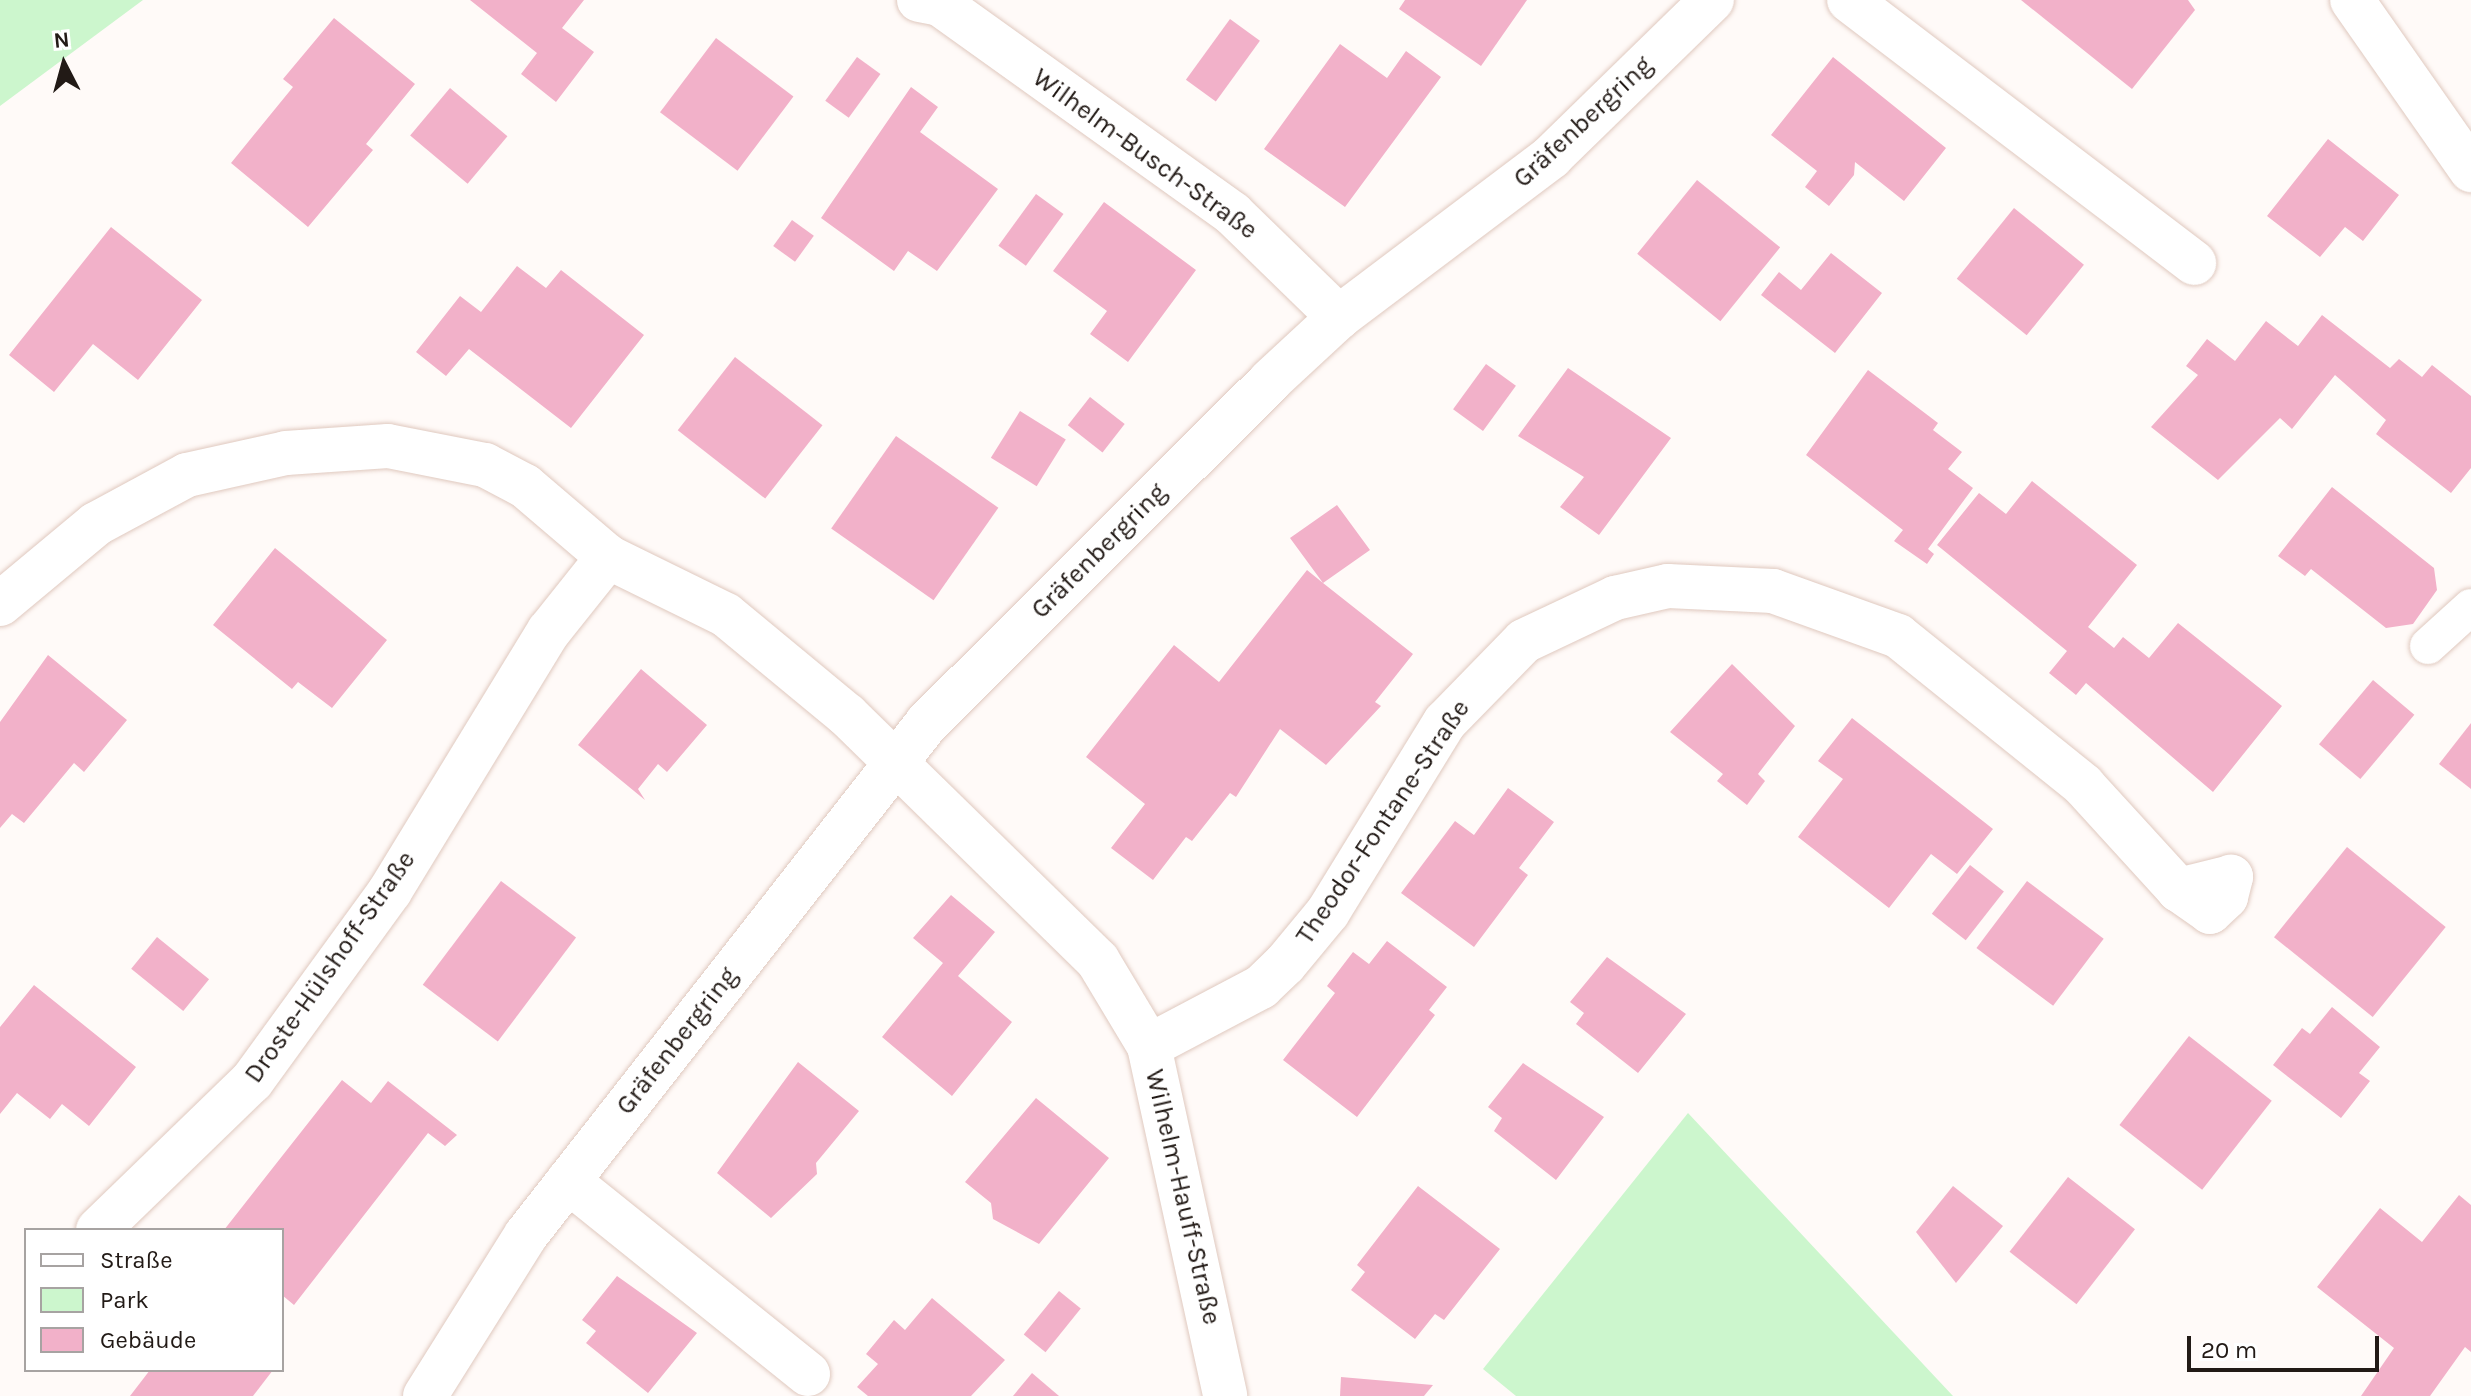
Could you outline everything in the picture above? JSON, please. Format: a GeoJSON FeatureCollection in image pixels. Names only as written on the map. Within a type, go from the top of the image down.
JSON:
{"type":"FeatureCollection","features":[{"type":"Feature","properties":{"kind":"street","name":"Gräfenbergring"},"geometry":{"type":"LineString","coordinates":[[425,1396],[568,1181],[891,763],[1339,317],[1551,157],[1712,0]]}},
{"type":"Feature","properties":{"kind":"street"},"geometry":{"type":"LineString","coordinates":[[1849,0],[2194,263]]}},
{"type":"Feature","properties":{"kind":"street"},"geometry":{"type":"LineString","coordinates":[[2352,0],[2471,170]]}},
{"type":"Feature","properties":{"kind":"street","name":"Wilhelm-Busch-Straße"},"geometry":{"type":"LineString","coordinates":[[933,1],[1233,214],[1339,317]]}},
{"type":"Feature","properties":{"kind":"street"},"geometry":{"type":"LineString","coordinates":[[0,604],[96,524],[187,475],[337,446],[436,452],[485,465],[525,486],[608,557],[726,615],[847,715],[891,763]]}},
{"type":"Feature","properties":{"kind":"street","name":"Droste-Hülshoff-Straße"},"geometry":{"type":"LineString","coordinates":[[100,1228],[252,1081],[390,891],[549,631],[608,557]]}},
{"type":"Feature","properties":{"kind":"street","name":"Theodor-Fontane-Straße"},"geometry":{"type":"LineString","coordinates":[[1149,1046],[1261,987],[1285,964],[1328,912],[1445,722],[1514,650],[1615,598],[1668,586],[1773,591],[1898,636],[2083,785],[2179,890]]}},
{"type":"Feature","properties":{"kind":"street","name":"Wilhelm-Hauff-Straße"},"geometry":{"type":"LineString","coordinates":[[891,763],[1098,961],[1149,1046],[1225,1396]]}},
{"type":"Feature","properties":{"kind":"street"},"geometry":{"type":"LineString","coordinates":[[568,1181],[808,1374]]}},
{"type":"Feature","properties":{"kind":"lane"},"geometry":{"type":"LineString","coordinates":[[2428,646],[2471,607]]}},
{"type":"Feature","properties":{"kind":"green space"},"geometry":{"type":"Polygon","coordinates":[[[0,0],[143,0],[0,106],[0,0]]]}},
{"type":"Feature","properties":{"kind":"green space"},"geometry":{"type":"Polygon","coordinates":[[[1688,1113],[1953,1396],[1516,1396],[1483,1369],[1688,1113]]]}},
{"type":"Feature","properties":{"kind":"building"},"geometry":{"type":"Polygon","coordinates":[[[470,0],[584,0],[562,28],[594,52],[556,102],[521,74],[537,53],[470,0]]]}},
{"type":"Feature","properties":{"kind":"building"},"geometry":{"type":"Polygon","coordinates":[[[1405,0],[1527,0],[1481,66],[1399,9],[1405,0]]]}},
{"type":"Feature","properties":{"kind":"building"},"geometry":{"type":"Polygon","coordinates":[[[2021,0],[2188,0],[2195,10],[2132,89],[2021,0]]]}},
{"type":"Feature","properties":{"kind":"building"},"geometry":{"type":"Polygon","coordinates":[[[334,18],[415,84],[366,144],[373,150],[308,227],[231,163],[293,87],[283,79],[334,18]]]}},
{"type":"Feature","properties":{"kind":"building"},"geometry":{"type":"Polygon","coordinates":[[[1230,19],[1260,41],[1216,101],[1186,80],[1230,19]]]}},
{"type":"Feature","properties":{"kind":"building"},"geometry":{"type":"Polygon","coordinates":[[[716,38],[793,96],[737,171],[660,112],[716,38]]]}},
{"type":"Feature","properties":{"kind":"building"},"geometry":{"type":"Polygon","coordinates":[[[1340,44],[1387,78],[1406,51],[1441,77],[1345,207],[1264,149],[1340,44]]]}},
{"type":"Feature","properties":{"kind":"building"},"geometry":{"type":"Polygon","coordinates":[[[857,57],[880,74],[849,118],[825,101],[857,57]]]}},
{"type":"Feature","properties":{"kind":"building"},"geometry":{"type":"Polygon","coordinates":[[[1833,57],[1946,148],[1904,201],[1855,162],[1854,175],[1829,206],[1805,187],[1817,171],[1771,135],[1833,57]]]}},
{"type":"Feature","properties":{"kind":"building"},"geometry":{"type":"Polygon","coordinates":[[[911,87],[938,107],[920,132],[998,189],[937,271],[908,251],[894,271],[821,218],[911,87]]]}},
{"type":"Feature","properties":{"kind":"building"},"geometry":{"type":"Polygon","coordinates":[[[450,88],[507,136],[468,184],[410,135],[450,88]]]}},
{"type":"Feature","properties":{"kind":"building"},"geometry":{"type":"Polygon","coordinates":[[[2328,139],[2399,195],[2363,241],[2345,227],[2320,257],[2267,216],[2328,139]]]}},
{"type":"Feature","properties":{"kind":"building"},"geometry":{"type":"Polygon","coordinates":[[[1697,180],[1780,247],[1720,321],[1637,254],[1697,180]]]}},
{"type":"Feature","properties":{"kind":"building"},"geometry":{"type":"Polygon","coordinates":[[[1036,194],[1064,214],[1026,266],[998,246],[1036,194]]]}},
{"type":"Feature","properties":{"kind":"building"},"geometry":{"type":"Polygon","coordinates":[[[1104,202],[1196,270],[1128,362],[1090,334],[1107,311],[1053,271],[1104,202]]]}},
{"type":"Feature","properties":{"kind":"building"},"geometry":{"type":"Polygon","coordinates":[[[2014,208],[2084,265],[2027,335],[1957,279],[2014,208]]]}},
{"type":"Feature","properties":{"kind":"building"},"geometry":{"type":"Polygon","coordinates":[[[792,220],[814,236],[795,262],[773,246],[792,220]]]}},
{"type":"Feature","properties":{"kind":"building"},"geometry":{"type":"Polygon","coordinates":[[[111,227],[202,300],[138,380],[93,344],[54,392],[9,355],[111,227]]]}},
{"type":"Feature","properties":{"kind":"building"},"geometry":{"type":"Polygon","coordinates":[[[1831,253],[1882,293],[1835,353],[1761,295],[1779,272],[1801,290],[1831,253]]]}},
{"type":"Feature","properties":{"kind":"building"},"geometry":{"type":"Polygon","coordinates":[[[517,266],[546,288],[561,270],[644,335],[571,428],[469,349],[446,376],[416,352],[460,296],[481,312],[517,266]]]}},
{"type":"Feature","properties":{"kind":"building"},"geometry":{"type":"Polygon","coordinates":[[[2322,315],[2390,368],[2399,359],[2422,377],[2432,365],[2471,396],[2471,468],[2451,493],[2376,434],[2386,420],[2335,375],[2292,429],[2280,418],[2218,480],[2151,427],[2198,375],[2186,366],[2207,339],[2235,361],[2266,321],[2298,346],[2322,315]]]}},
{"type":"Feature","properties":{"kind":"building"},"geometry":{"type":"Polygon","coordinates":[[[735,357],[822,425],[765,499],[678,430],[735,357]]]}},
{"type":"Feature","properties":{"kind":"building"},"geometry":{"type":"Polygon","coordinates":[[[1486,364],[1516,386],[1483,431],[1453,409],[1486,364]]]}},
{"type":"Feature","properties":{"kind":"building"},"geometry":{"type":"Polygon","coordinates":[[[1568,368],[1671,438],[1599,535],[1560,507],[1584,477],[1518,436],[1568,368]]]}},
{"type":"Feature","properties":{"kind":"building"},"geometry":{"type":"Polygon","coordinates":[[[1868,370],[1938,423],[1933,430],[1962,452],[1948,469],[1973,488],[1928,549],[1934,554],[1927,564],[1894,541],[1903,530],[1806,455],[1868,370]]]}},
{"type":"Feature","properties":{"kind":"building"},"geometry":{"type":"Polygon","coordinates":[[[1090,397],[1125,424],[1103,452],[1068,425],[1090,397]]]}},
{"type":"Feature","properties":{"kind":"building"},"geometry":{"type":"Polygon","coordinates":[[[1020,411],[1066,440],[1037,486],[991,458],[1020,411]]]}},
{"type":"Feature","properties":{"kind":"building"},"geometry":{"type":"Polygon","coordinates":[[[896,436],[998,508],[934,600],[831,529],[896,436]]]}},
{"type":"Feature","properties":{"kind":"building"},"geometry":{"type":"Polygon","coordinates":[[[2032,481],[2137,565],[2088,627],[2114,648],[2123,637],[2149,658],[2178,623],[2282,706],[2213,792],[2086,683],[2076,695],[2049,673],[2067,651],[1937,545],[1979,493],[2006,514],[2032,481]]]}},
{"type":"Feature","properties":{"kind":"building"},"geometry":{"type":"Polygon","coordinates":[[[2332,487],[2434,568],[2437,590],[2413,624],[2386,628],[2311,569],[2305,576],[2278,556],[2332,487]]]}},
{"type":"Feature","properties":{"kind":"building"},"geometry":{"type":"Polygon","coordinates":[[[1337,505],[1370,550],[1323,583],[1290,538],[1337,505]]]}},
{"type":"Feature","properties":{"kind":"building"},"geometry":{"type":"Polygon","coordinates":[[[275,548],[387,640],[332,708],[298,682],[292,689],[213,625],[275,548]]]}},
{"type":"Feature","properties":{"kind":"building"},"geometry":{"type":"Polygon","coordinates":[[[1307,570],[1413,654],[1375,702],[1381,706],[1326,765],[1280,729],[1236,797],[1230,793],[1192,841],[1186,837],[1153,880],[1111,848],[1145,804],[1086,757],[1174,645],[1219,682],[1307,570]]]}},
{"type":"Feature","properties":{"kind":"building"},"geometry":{"type":"Polygon","coordinates":[[[48,655],[127,720],[84,772],[74,763],[24,823],[12,814],[0,828],[0,722],[48,655]]]}},
{"type":"Feature","properties":{"kind":"building"},"geometry":{"type":"Polygon","coordinates":[[[1732,664],[1795,726],[1758,774],[1765,781],[1747,805],[1717,781],[1723,774],[1670,732],[1732,664]]]}},
{"type":"Feature","properties":{"kind":"building"},"geometry":{"type":"Polygon","coordinates":[[[641,669],[707,725],[667,772],[658,764],[638,789],[645,800],[578,745],[641,669]]]}},
{"type":"Feature","properties":{"kind":"building"},"geometry":{"type":"Polygon","coordinates":[[[2373,680],[2414,715],[2360,779],[2319,744],[2373,680]]]}},
{"type":"Feature","properties":{"kind":"building"},"geometry":{"type":"Polygon","coordinates":[[[1852,718],[1993,829],[1957,874],[1931,854],[1889,908],[1798,837],[1843,779],[1818,761],[1852,718]]]}},
{"type":"Feature","properties":{"kind":"building"},"geometry":{"type":"Polygon","coordinates":[[[2471,723],[2471,789],[2439,764],[2471,723]]]}},
{"type":"Feature","properties":{"kind":"building"},"geometry":{"type":"Polygon","coordinates":[[[1508,788],[1554,822],[1519,868],[1528,875],[1474,947],[1401,893],[1455,821],[1474,835],[1508,788]]]}},
{"type":"Feature","properties":{"kind":"building"},"geometry":{"type":"Polygon","coordinates":[[[2347,847],[2446,927],[2373,1017],[2274,937],[2347,847]]]}},
{"type":"Feature","properties":{"kind":"building"},"geometry":{"type":"Polygon","coordinates":[[[1970,865],[2004,891],[1966,940],[1932,914],[1970,865]]]}},
{"type":"Feature","properties":{"kind":"building"},"geometry":{"type":"Polygon","coordinates":[[[501,881],[576,938],[498,1041],[423,985],[501,881]]]}},
{"type":"Feature","properties":{"kind":"building"},"geometry":{"type":"Polygon","coordinates":[[[2027,881],[2104,939],[2053,1006],[1976,948],[2027,881]]]}},
{"type":"Feature","properties":{"kind":"building"},"geometry":{"type":"Polygon","coordinates":[[[951,895],[995,932],[958,976],[1012,1022],[952,1096],[882,1037],[943,963],[913,938],[951,895]]]}},
{"type":"Feature","properties":{"kind":"building"},"geometry":{"type":"Polygon","coordinates":[[[157,937],[209,979],[183,1011],[131,969],[157,937]]]}},
{"type":"Feature","properties":{"kind":"building"},"geometry":{"type":"Polygon","coordinates":[[[1387,941],[1447,987],[1429,1010],[1435,1015],[1357,1117],[1283,1060],[1335,993],[1327,986],[1353,952],[1369,964],[1387,941]]]}},
{"type":"Feature","properties":{"kind":"building"},"geometry":{"type":"Polygon","coordinates":[[[1607,957],[1686,1014],[1638,1073],[1576,1024],[1584,1013],[1570,1002],[1607,957]]]}},
{"type":"Feature","properties":{"kind":"building"},"geometry":{"type":"Polygon","coordinates":[[[34,985],[136,1067],[89,1126],[62,1104],[50,1119],[17,1093],[0,1114],[0,1027],[34,985]]]}},
{"type":"Feature","properties":{"kind":"building"},"geometry":{"type":"Polygon","coordinates":[[[2332,1007],[2380,1047],[2359,1073],[2370,1081],[2341,1118],[2273,1065],[2302,1028],[2310,1034],[2332,1007]]]}},
{"type":"Feature","properties":{"kind":"building"},"geometry":{"type":"Polygon","coordinates":[[[2189,1036],[2272,1101],[2202,1190],[2119,1125],[2189,1036]]]}},
{"type":"Feature","properties":{"kind":"building"},"geometry":{"type":"Polygon","coordinates":[[[798,1062],[859,1111],[816,1163],[817,1174],[771,1218],[717,1173],[798,1062]]]}},
{"type":"Feature","properties":{"kind":"building"},"geometry":{"type":"Polygon","coordinates":[[[1523,1063],[1604,1117],[1556,1180],[1494,1131],[1502,1118],[1488,1107],[1523,1063]]]}},
{"type":"Feature","properties":{"kind":"building"},"geometry":{"type":"Polygon","coordinates":[[[342,1080],[371,1103],[388,1081],[457,1135],[445,1146],[428,1133],[294,1305],[284,1297],[284,1228],[226,1228],[342,1080]]]}},
{"type":"Feature","properties":{"kind":"building"},"geometry":{"type":"Polygon","coordinates":[[[1036,1098],[1109,1158],[1039,1244],[993,1219],[991,1203],[965,1182],[1036,1098]]]}},
{"type":"Feature","properties":{"kind":"building"},"geometry":{"type":"Polygon","coordinates":[[[2068,1177],[2135,1229],[2076,1304],[2010,1252],[2068,1177]]]}},
{"type":"Feature","properties":{"kind":"building"},"geometry":{"type":"Polygon","coordinates":[[[1418,1186],[1500,1249],[1444,1320],[1435,1314],[1415,1339],[1351,1290],[1365,1272],[1357,1265],[1418,1186]]]}},
{"type":"Feature","properties":{"kind":"building"},"geometry":{"type":"Polygon","coordinates":[[[1953,1186],[2003,1226],[1956,1283],[1916,1232],[1953,1186]]]}},
{"type":"Feature","properties":{"kind":"building"},"geometry":{"type":"Polygon","coordinates":[[[2459,1195],[2471,1205],[2471,1352],[2465,1347],[2430,1396],[2361,1396],[2394,1348],[2317,1287],[2380,1208],[2422,1242],[2459,1195]]]}},
{"type":"Feature","properties":{"kind":"building"},"geometry":{"type":"Polygon","coordinates":[[[617,1276],[697,1333],[648,1393],[586,1343],[596,1331],[582,1320],[617,1276]]]}},
{"type":"Feature","properties":{"kind":"building"},"geometry":{"type":"Polygon","coordinates":[[[1059,1291],[1081,1309],[1046,1352],[1024,1335],[1059,1291]]]}},
{"type":"Feature","properties":{"kind":"building"},"geometry":{"type":"Polygon","coordinates":[[[932,1298],[1005,1360],[971,1396],[868,1396],[857,1387],[878,1364],[866,1354],[894,1320],[905,1330],[932,1298]]]}},
{"type":"Feature","properties":{"kind":"building"},"geometry":{"type":"Polygon","coordinates":[[[148,1372],[271,1372],[253,1396],[130,1396],[148,1372]]]}},
{"type":"Feature","properties":{"kind":"building"},"geometry":{"type":"Polygon","coordinates":[[[1032,1373],[1059,1396],[1013,1396],[1032,1373]]]}},
{"type":"Feature","properties":{"kind":"building"},"geometry":{"type":"Polygon","coordinates":[[[1341,1377],[1433,1385],[1424,1396],[1340,1396],[1341,1377]]]}}]}
